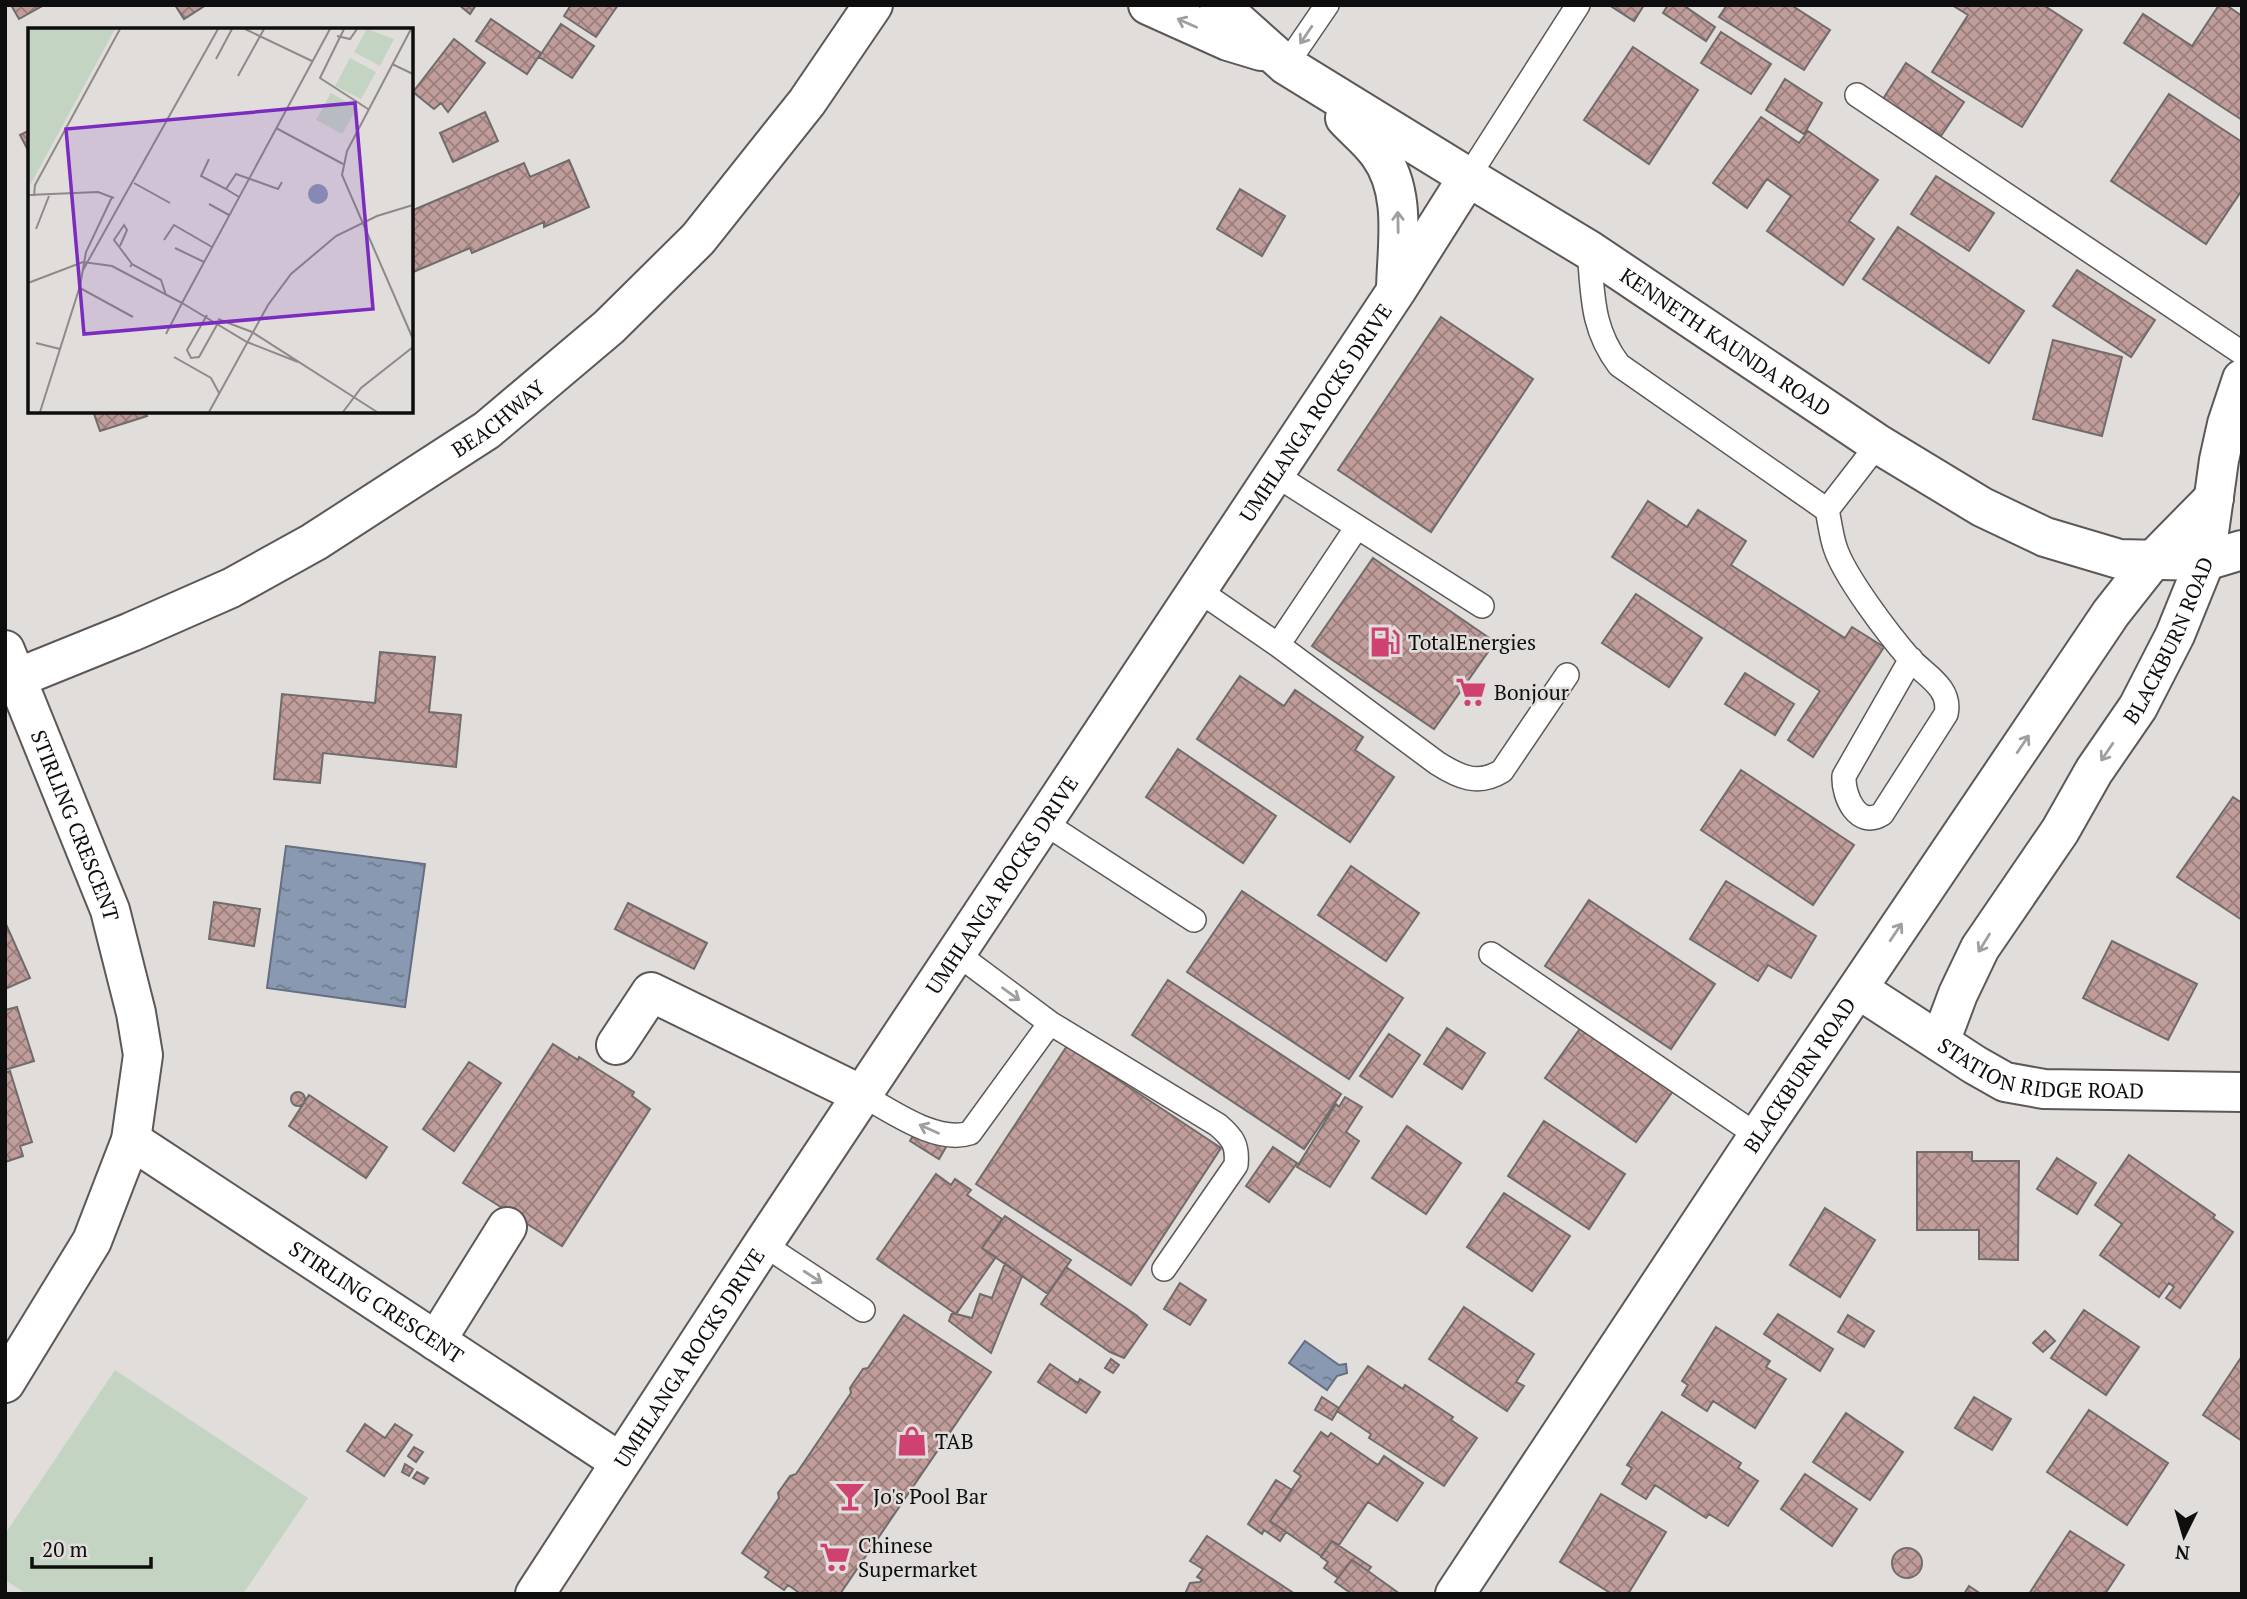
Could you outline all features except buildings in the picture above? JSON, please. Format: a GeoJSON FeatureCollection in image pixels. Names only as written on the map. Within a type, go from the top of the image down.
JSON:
{"type":"FeatureCollection","features":[{"type":"Feature","properties":{"kind":"street","name":"BEACHWAY"},"geometry":{"type":"LineString","coordinates":[[9,671],[231,587],[314,542],[487,430],[609,327],[698,239],[807,102],[873,5]]}},
{"type":"Feature","properties":{"kind":"street","name":"KENNETH KAUNDA ROAD"},"geometry":{"type":"LineString","coordinates":[[1148,5],[1291,67]]}},
{"type":"Feature","properties":{"kind":"street","name":"KENNETH KAUNDA ROAD"},"geometry":{"type":"LineString","coordinates":[[1219,5],[1291,67],[1589,250],[1878,444],[1982,507],[2045,537],[2119,559],[2204,561]]}},
{"type":"Feature","properties":{"kind":"street"},"geometry":{"type":"LineString","coordinates":[[1291,67],[1379,154],[1395,183],[1398,218],[1396,291]]}},
{"type":"Feature","properties":{"kind":"street","name":"UMHLANGA ROCKS DRIVE"},"geometry":{"type":"LineString","coordinates":[[535,1594],[763,1244],[1396,291],[1468,177]]}},
{"type":"Feature","properties":{"kind":"street"},"geometry":{"type":"LineString","coordinates":[[2204,561],[2227,424],[2242,379]]}},
{"type":"Feature","properties":{"kind":"street","name":"BLACKBURN ROAD"},"geometry":{"type":"LineString","coordinates":[[1455,1594],[1758,1136],[2111,613],[2152,561],[2214,498]]}},
{"type":"Feature","properties":{"kind":"street","name":"BLACKBURN ROAD"},"geometry":{"type":"LineString","coordinates":[[1940,1042],[1980,948],[2060,831],[2138,706],[2175,635],[2204,561],[2242,550]]}},
{"type":"Feature","properties":{"kind":"street","name":"STIRLING CRESCENT"},"geometry":{"type":"LineString","coordinates":[[5,1383],[93,1241],[131,1140],[143,1055],[110,910],[43,738],[9,671]]}},
{"type":"Feature","properties":{"kind":"street","name":"STATION RIDGE ROAD"},"geometry":{"type":"LineString","coordinates":[[1858,989],[2005,1082],[2044,1089],[2242,1092]]}},
{"type":"Feature","properties":{"kind":"street"},"geometry":{"type":"LineString","coordinates":[[616,1045],[651,992],[862,1095]]}},
{"type":"Feature","properties":{"kind":"street","name":"STIRLING CRESCENT"},"geometry":{"type":"LineString","coordinates":[[131,1140],[620,1462]]}},
{"type":"Feature","properties":{"kind":"street"},"geometry":{"type":"LineString","coordinates":[[436,1341],[507,1227]]}},
{"type":"Feature","properties":{"kind":"lane"},"geometry":{"type":"LineString","coordinates":[[1291,67],[1327,5]]}},
{"type":"Feature","properties":{"kind":"lane"},"geometry":{"type":"LineString","coordinates":[[1468,177],[1577,5]]}},
{"type":"Feature","properties":{"kind":"lane"},"geometry":{"type":"LineString","coordinates":[[1857,95],[2242,353]]}},
{"type":"Feature","properties":{"kind":"lane"},"geometry":{"type":"LineString","coordinates":[[1589,250],[1594,311],[1606,348],[1619,365],[1827,510],[1836,550],[1876,615],[1911,659],[1940,685],[1948,706],[1946,714],[1882,814],[1875,818],[1867,817],[1858,814],[1851,806],[1844,787],[1844,776],[1911,659]]}},
{"type":"Feature","properties":{"kind":"lane"},"geometry":{"type":"LineString","coordinates":[[1827,510],[1878,444]]}},
{"type":"Feature","properties":{"kind":"lane"},"geometry":{"type":"LineString","coordinates":[[1274,474],[1482,606]]}},
{"type":"Feature","properties":{"kind":"lane"},"geometry":{"type":"LineString","coordinates":[[1278,645],[1357,527]]}},
{"type":"Feature","properties":{"kind":"lane"},"geometry":{"type":"LineString","coordinates":[[1198,590],[1278,645],[1437,763],[1455,774],[1475,780],[1490,778],[1502,771],[1567,674]]}},
{"type":"Feature","properties":{"kind":"lane"},"geometry":{"type":"LineString","coordinates":[[1043,822],[1194,920]]}},
{"type":"Feature","properties":{"kind":"lane"},"geometry":{"type":"LineString","coordinates":[[956,953],[1050,1023],[1218,1125],[1234,1139],[1236,1165],[1164,1269]]}},
{"type":"Feature","properties":{"kind":"lane"},"geometry":{"type":"LineString","coordinates":[[1490,954],[1758,1136]]}},
{"type":"Feature","properties":{"kind":"lane"},"geometry":{"type":"LineString","coordinates":[[862,1095],[935,1133],[960,1136],[970,1133],[1050,1023]]}},
{"type":"Feature","properties":{"kind":"lane"},"geometry":{"type":"LineString","coordinates":[[763,1244],[863,1310]]}},
{"type":"Feature","properties":{"kind":"green space"},"geometry":{"type":"Polygon","coordinates":[[[115,1370],[308,1498],[243,1594],[27,1594],[5,1580],[5,1534],[115,1370]]]}},
{"type":"Feature","properties":{"kind":"water"},"geometry":{"type":"Polygon","coordinates":[[[286,846],[425,864],[405,1007],[267,988],[286,846]]]}},
{"type":"Feature","properties":{"kind":"water"},"geometry":{"type":"Polygon","coordinates":[[[1305,1341],[1339,1365],[1346,1364],[1347,1373],[1337,1376],[1327,1390],[1289,1363],[1305,1341]]]}},
{"type":"Feature","properties":{"kind":"place","name":"TotalEnergies"},"geometry":{"type":"Point","coordinates":[1385,642]}},
{"type":"Feature","properties":{"kind":"place","name":"Bonjour"},"geometry":{"type":"Point","coordinates":[1471,692]}},
{"type":"Feature","properties":{"kind":"place","name":"TAB"},"geometry":{"type":"Point","coordinates":[912,1441]}},
{"type":"Feature","properties":{"kind":"place","name":"Jo's Pool Bar"},"geometry":{"type":"Point","coordinates":[850,1496]}},
{"type":"Feature","properties":{"kind":"place","name":"Chinese Supermarket"},"geometry":{"type":"Point","coordinates":[835,1557]}}]}
